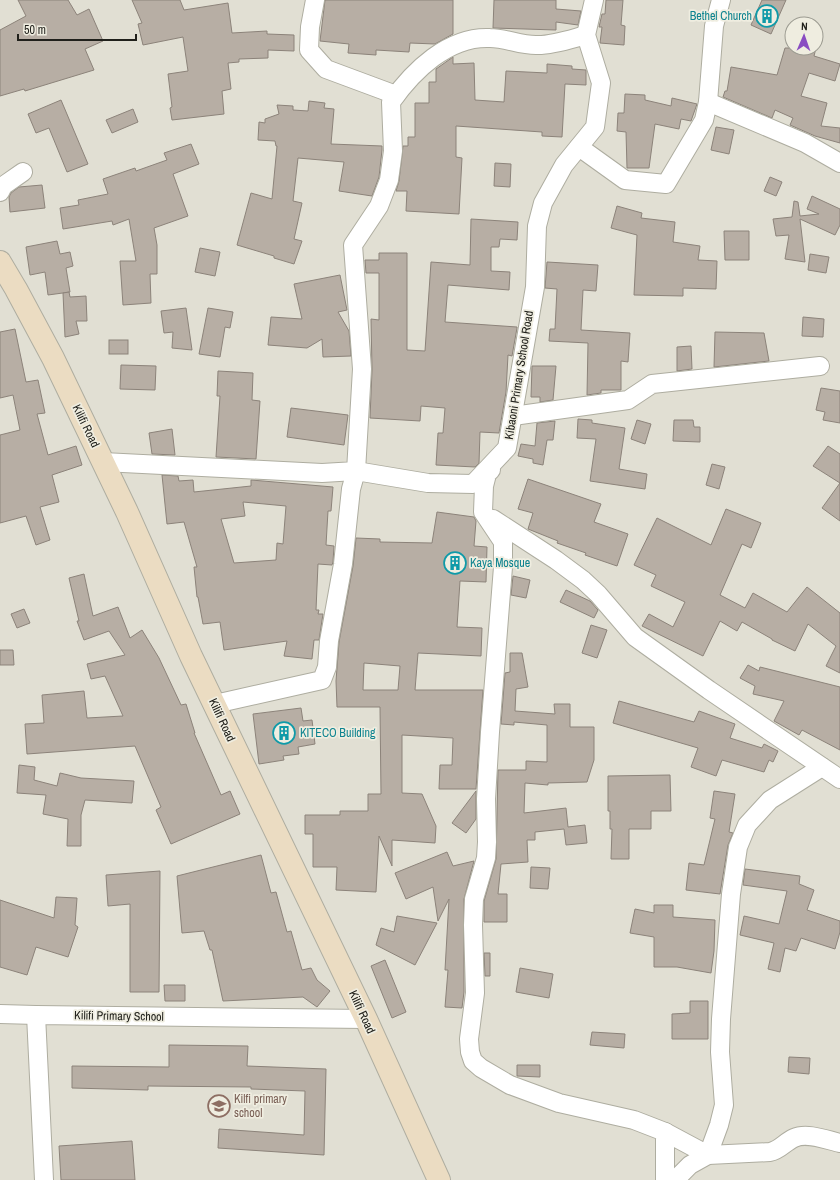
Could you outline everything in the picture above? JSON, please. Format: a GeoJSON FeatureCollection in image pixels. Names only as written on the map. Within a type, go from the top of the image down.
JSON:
{"type":"FeatureCollection","features":[{"type":"Feature","properties":{"kind":"street"},"geometry":{"type":"LineString","coordinates":[[315,0],[310,27],[309,50],[326,69],[396,95]]}},
{"type":"Feature","properties":{"kind":"street"},"geometry":{"type":"LineString","coordinates":[[215,704],[322,680],[327,667],[330,633],[343,564],[351,489],[356,471],[362,369],[352,246],[385,195],[393,151],[391,102],[420,68],[430,60],[448,48],[474,39],[491,38],[538,46],[586,35],[594,0]]}},
{"type":"Feature","properties":{"kind":"street"},"geometry":{"type":"LineString","coordinates":[[579,147],[626,180],[666,184],[704,120],[708,102],[714,26],[721,0]]}},
{"type":"Feature","properties":{"kind":"street","name":"Kibaoni Primary School Road"},"geometry":{"type":"LineString","coordinates":[[103,462],[322,473],[356,471],[428,483],[473,484],[507,448],[535,287],[537,226],[543,203],[564,165],[595,127],[601,83],[586,35]]}},
{"type":"Feature","properties":{"kind":"street"},"geometry":{"type":"LineString","coordinates":[[708,102],[805,143],[840,163]]}},
{"type":"Feature","properties":{"kind":"street"},"geometry":{"type":"LineString","coordinates":[[0,192],[3,186],[23,172]]}},
{"type":"Feature","properties":{"kind":"street","name":"Kilifi Road"},"geometry":{"type":"LineString","coordinates":[[0,262],[16,289],[52,358],[103,462],[215,704],[366,1019],[439,1180]]}},
{"type":"Feature","properties":{"kind":"street"},"geometry":{"type":"LineString","coordinates":[[513,416],[628,400],[652,384],[820,366]]}},
{"type":"Feature","properties":{"kind":"street"},"geometry":{"type":"LineString","coordinates":[[507,448],[487,474],[484,486],[483,512],[504,542],[486,799],[486,858],[474,899],[472,925],[475,993],[469,1039],[470,1052],[473,1061],[481,1068],[510,1086],[559,1103],[634,1120],[665,1132],[708,1155]]}},
{"type":"Feature","properties":{"kind":"street"},"geometry":{"type":"LineString","coordinates":[[483,512],[556,560],[583,580],[598,594],[636,637],[709,690],[840,779]]}},
{"type":"Feature","properties":{"kind":"street"},"geometry":{"type":"LineString","coordinates":[[708,1155],[719,1125],[724,1105],[720,1052],[721,1019],[731,894],[738,847],[747,825],[770,800],[822,767]]}},
{"type":"Feature","properties":{"kind":"street","name":"Kilifi Primary School"},"geometry":{"type":"LineString","coordinates":[[0,1014],[366,1019]]}},
{"type":"Feature","properties":{"kind":"street"},"geometry":{"type":"LineString","coordinates":[[36,1015],[44,1180]]}},
{"type":"Feature","properties":{"kind":"street"},"geometry":{"type":"LineString","coordinates":[[665,1132],[665,1180]]}},
{"type":"Feature","properties":{"kind":"street"},"geometry":{"type":"LineString","coordinates":[[675,1180],[690,1165],[708,1155],[776,1151],[795,1138],[801,1137],[825,1139],[840,1143]]}},
{"type":"Feature","properties":{"kind":"building"},"geometry":{"type":"Polygon","coordinates":[[[18,0],[68,0],[77,15],[89,9],[103,41],[85,49],[94,70],[25,91],[24,89],[0,96],[0,30],[26,16],[18,0]]]}},
{"type":"Feature","properties":{"kind":"building"},"geometry":{"type":"Polygon","coordinates":[[[132,0],[180,0],[184,10],[228,3],[232,33],[267,31],[267,34],[294,35],[294,51],[268,50],[268,58],[239,59],[239,62],[228,63],[231,89],[222,91],[224,114],[172,120],[168,74],[188,71],[183,37],[143,45],[138,24],[142,23],[132,0]]]}},
{"type":"Feature","properties":{"kind":"building"},"geometry":{"type":"Polygon","coordinates":[[[325,0],[453,0],[453,34],[435,44],[410,43],[409,52],[376,50],[376,55],[348,53],[349,44],[320,41],[325,0]]]}},
{"type":"Feature","properties":{"kind":"building"},"geometry":{"type":"Polygon","coordinates":[[[494,0],[556,0],[556,9],[581,11],[578,25],[556,22],[556,30],[493,28],[494,0]]]}},
{"type":"Feature","properties":{"kind":"building"},"geometry":{"type":"Polygon","coordinates":[[[606,0],[623,0],[621,25],[625,26],[624,45],[600,43],[602,27],[599,27],[602,14],[605,14],[606,0]]]}},
{"type":"Feature","properties":{"kind":"building","name":"Bethel Church"},"geometry":{"type":"Polygon","coordinates":[[[762,0],[786,0],[771,34],[751,25],[762,0]]]}},
{"type":"Feature","properties":{"kind":"building"},"geometry":{"type":"Polygon","coordinates":[[[784,51],[784,56],[814,56],[840,64],[835,81],[809,73],[801,96],[827,103],[821,126],[840,128],[840,143],[815,136],[790,125],[793,118],[775,110],[772,118],[723,97],[725,91],[727,91],[731,67],[777,75],[784,51]]]}},
{"type":"Feature","properties":{"kind":"building"},"geometry":{"type":"Polygon","coordinates":[[[453,57],[453,64],[474,63],[475,100],[504,102],[506,71],[547,73],[547,64],[572,66],[572,69],[586,70],[586,85],[565,84],[562,137],[542,136],[542,132],[456,126],[456,157],[462,158],[459,214],[406,211],[407,191],[396,191],[399,181],[403,146],[408,146],[408,137],[415,137],[415,103],[429,103],[429,82],[436,82],[436,69],[453,57]]]}},
{"type":"Feature","properties":{"kind":"building"},"geometry":{"type":"Polygon","coordinates":[[[625,94],[645,95],[645,100],[671,106],[672,98],[697,104],[691,121],[681,119],[679,129],[655,124],[649,168],[627,168],[626,132],[617,131],[618,113],[624,113],[625,94]]]}},
{"type":"Feature","properties":{"kind":"building"},"geometry":{"type":"Polygon","coordinates":[[[61,100],[88,164],[67,172],[49,128],[36,133],[28,114],[61,100]]]}},
{"type":"Feature","properties":{"kind":"building"},"geometry":{"type":"Polygon","coordinates":[[[309,101],[325,103],[324,108],[334,109],[331,144],[382,146],[382,150],[379,177],[372,196],[339,191],[344,162],[298,158],[293,201],[302,203],[294,239],[302,241],[294,264],[274,258],[274,256],[237,245],[251,193],[272,199],[277,146],[275,141],[258,140],[259,122],[265,123],[265,119],[279,114],[277,105],[293,106],[293,110],[308,111],[309,101]]]}},
{"type":"Feature","properties":{"kind":"building"},"geometry":{"type":"Polygon","coordinates":[[[133,109],[138,122],[112,133],[106,120],[133,109]]]}},
{"type":"Feature","properties":{"kind":"building"},"geometry":{"type":"Polygon","coordinates":[[[716,127],[734,130],[729,154],[711,150],[716,127]]]}},
{"type":"Feature","properties":{"kind":"building"},"geometry":{"type":"Polygon","coordinates":[[[191,144],[199,164],[173,174],[188,216],[154,228],[157,245],[157,274],[150,274],[151,303],[123,305],[120,261],[136,261],[129,219],[113,225],[112,221],[63,229],[60,208],[79,205],[78,200],[108,194],[103,179],[135,168],[136,171],[167,160],[164,153],[191,144]]]}},
{"type":"Feature","properties":{"kind":"building"},"geometry":{"type":"Polygon","coordinates":[[[495,163],[511,164],[510,187],[494,186],[495,163]]]}},
{"type":"Feature","properties":{"kind":"building"},"geometry":{"type":"Polygon","coordinates":[[[770,177],[782,182],[776,196],[764,191],[770,177]]]}},
{"type":"Feature","properties":{"kind":"building"},"geometry":{"type":"Polygon","coordinates":[[[42,185],[45,208],[10,212],[9,197],[11,193],[19,187],[42,185]]]}},
{"type":"Feature","properties":{"kind":"building"},"geometry":{"type":"Polygon","coordinates":[[[812,196],[840,209],[840,225],[835,235],[800,219],[805,262],[785,259],[789,235],[776,236],[773,219],[792,217],[794,201],[798,202],[800,216],[819,214],[807,209],[812,196]]]}},
{"type":"Feature","properties":{"kind":"building"},"geometry":{"type":"Polygon","coordinates":[[[617,206],[642,213],[641,218],[675,222],[673,242],[700,246],[698,260],[717,261],[716,289],[683,288],[683,296],[634,295],[637,235],[611,228],[617,206]]]}},
{"type":"Feature","properties":{"kind":"building"},"geometry":{"type":"Polygon","coordinates":[[[471,219],[518,222],[517,240],[500,239],[499,247],[491,247],[491,271],[510,272],[509,290],[448,285],[445,322],[517,328],[512,356],[508,355],[506,392],[499,433],[480,432],[479,463],[475,467],[436,465],[438,433],[443,433],[445,408],[421,406],[420,421],[370,418],[372,370],[371,319],[379,320],[379,273],[366,273],[365,260],[379,260],[379,253],[407,253],[407,350],[425,351],[431,262],[470,265],[471,219]]]}},
{"type":"Feature","properties":{"kind":"building"},"geometry":{"type":"Polygon","coordinates":[[[724,231],[749,231],[749,260],[725,260],[724,231]]]}},
{"type":"Feature","properties":{"kind":"building"},"geometry":{"type":"Polygon","coordinates":[[[57,241],[60,254],[70,252],[73,266],[66,268],[70,292],[48,295],[45,272],[30,275],[26,247],[57,241]]]}},
{"type":"Feature","properties":{"kind":"building"},"geometry":{"type":"Polygon","coordinates":[[[200,248],[220,252],[215,276],[195,272],[200,248]]]}},
{"type":"Feature","properties":{"kind":"building"},"geometry":{"type":"Polygon","coordinates":[[[810,254],[829,257],[826,273],[808,270],[810,254]]]}},
{"type":"Feature","properties":{"kind":"building"},"geometry":{"type":"Polygon","coordinates":[[[547,262],[598,265],[596,291],[583,290],[581,330],[630,333],[628,362],[621,361],[621,390],[601,390],[601,393],[587,395],[588,343],[549,341],[550,329],[555,329],[557,289],[545,288],[547,262]]]}},
{"type":"Feature","properties":{"kind":"building"},"geometry":{"type":"Polygon","coordinates":[[[340,275],[347,310],[338,312],[349,331],[351,356],[323,357],[322,339],[307,348],[268,345],[271,317],[302,319],[294,284],[340,275]]]}},
{"type":"Feature","properties":{"kind":"building"},"geometry":{"type":"Polygon","coordinates":[[[69,292],[70,297],[86,296],[87,321],[76,321],[79,334],[65,337],[63,293],[69,292]]]}},
{"type":"Feature","properties":{"kind":"building"},"geometry":{"type":"Polygon","coordinates":[[[186,308],[192,350],[172,348],[173,332],[164,333],[161,311],[186,308]]]}},
{"type":"Feature","properties":{"kind":"building"},"geometry":{"type":"Polygon","coordinates":[[[208,308],[233,312],[230,328],[225,327],[220,357],[199,354],[208,308]]]}},
{"type":"Feature","properties":{"kind":"building"},"geometry":{"type":"Polygon","coordinates":[[[803,317],[824,319],[823,337],[802,336],[803,317]]]}},
{"type":"Feature","properties":{"kind":"building"},"geometry":{"type":"Polygon","coordinates":[[[15,329],[26,382],[38,380],[45,413],[37,414],[48,455],[76,446],[82,465],[52,475],[59,502],[40,507],[50,540],[36,545],[26,516],[0,523],[0,435],[20,430],[13,395],[0,398],[0,332],[15,329]]]}},
{"type":"Feature","properties":{"kind":"building"},"geometry":{"type":"Polygon","coordinates":[[[715,332],[764,333],[769,361],[714,367],[715,332]]]}},
{"type":"Feature","properties":{"kind":"building"},"geometry":{"type":"Polygon","coordinates":[[[109,340],[128,340],[128,354],[109,354],[109,340]]]}},
{"type":"Feature","properties":{"kind":"building"},"geometry":{"type":"Polygon","coordinates":[[[691,346],[692,369],[677,371],[677,347],[691,346]]]}},
{"type":"Feature","properties":{"kind":"building"},"geometry":{"type":"Polygon","coordinates":[[[121,365],[156,366],[155,390],[120,389],[121,365]]]}},
{"type":"Feature","properties":{"kind":"building"},"geometry":{"type":"Polygon","coordinates":[[[532,366],[556,366],[553,400],[540,402],[540,397],[531,397],[532,366]]]}},
{"type":"Feature","properties":{"kind":"building"},"geometry":{"type":"Polygon","coordinates":[[[218,371],[253,373],[252,400],[260,401],[256,459],[216,457],[220,396],[217,396],[218,371]]]}},
{"type":"Feature","properties":{"kind":"building"},"geometry":{"type":"Polygon","coordinates":[[[821,388],[840,391],[840,423],[823,420],[825,412],[816,410],[821,388]]]}},
{"type":"Feature","properties":{"kind":"building"},"geometry":{"type":"Polygon","coordinates":[[[291,408],[348,415],[344,445],[287,437],[291,408]]]}},
{"type":"Feature","properties":{"kind":"building"},"geometry":{"type":"Polygon","coordinates":[[[578,419],[592,420],[592,423],[625,428],[619,469],[647,474],[645,489],[590,481],[596,439],[577,438],[578,419]]]}},
{"type":"Feature","properties":{"kind":"building"},"geometry":{"type":"Polygon","coordinates":[[[637,420],[651,424],[645,444],[631,439],[637,420]]]}},
{"type":"Feature","properties":{"kind":"building"},"geometry":{"type":"Polygon","coordinates":[[[674,420],[693,420],[694,427],[700,427],[700,442],[673,441],[674,420]]]}},
{"type":"Feature","properties":{"kind":"building"},"geometry":{"type":"Polygon","coordinates":[[[555,421],[553,440],[547,440],[543,465],[533,463],[533,459],[518,456],[521,444],[535,446],[537,423],[555,421]]]}},
{"type":"Feature","properties":{"kind":"building"},"geometry":{"type":"Polygon","coordinates":[[[172,429],[175,455],[152,454],[149,433],[172,429]]]}},
{"type":"Feature","properties":{"kind":"building"},"geometry":{"type":"Polygon","coordinates":[[[828,446],[840,454],[840,483],[813,466],[828,446]]]}},
{"type":"Feature","properties":{"kind":"building"},"geometry":{"type":"Polygon","coordinates":[[[712,464],[725,467],[719,489],[706,485],[712,464]]]}},
{"type":"Feature","properties":{"kind":"building"},"geometry":{"type":"Polygon","coordinates":[[[162,475],[178,476],[179,481],[193,480],[194,492],[251,486],[251,480],[333,487],[331,511],[328,511],[326,545],[334,546],[333,562],[332,565],[318,564],[316,610],[319,610],[318,614],[323,614],[319,640],[314,640],[312,659],[284,656],[287,641],[224,650],[220,622],[203,624],[197,597],[194,567],[197,567],[184,522],[167,524],[162,475]],[[243,502],[245,516],[221,519],[234,563],[276,560],[277,543],[283,544],[286,506],[243,502]]]}},
{"type":"Feature","properties":{"kind":"building"},"geometry":{"type":"Polygon","coordinates":[[[528,479],[601,504],[594,522],[628,534],[617,566],[585,555],[586,553],[557,543],[558,541],[528,529],[533,513],[518,509],[528,479]]]}},
{"type":"Feature","properties":{"kind":"building"},"geometry":{"type":"Polygon","coordinates":[[[840,483],[840,521],[822,508],[840,483]]]}},
{"type":"Feature","properties":{"kind":"building"},"geometry":{"type":"Polygon","coordinates":[[[726,509],[761,523],[751,548],[742,544],[720,595],[745,608],[753,593],[787,612],[807,587],[840,613],[840,673],[826,666],[836,646],[808,624],[795,651],[772,640],[742,622],[737,631],[720,621],[703,656],[642,626],[649,614],[673,627],[685,602],[651,586],[656,575],[634,565],[657,518],[711,545],[726,509]]]}},
{"type":"Feature","properties":{"kind":"building"},"geometry":{"type":"Polygon","coordinates":[[[437,512],[474,517],[476,521],[474,546],[487,547],[486,582],[460,581],[457,627],[482,628],[481,656],[418,653],[415,690],[483,690],[476,789],[439,789],[440,765],[452,765],[453,738],[402,735],[402,793],[422,794],[436,826],[435,843],[392,840],[392,866],[379,836],[376,892],[336,890],[337,867],[313,867],[313,834],[305,834],[305,815],[340,815],[340,811],[368,811],[368,794],[381,794],[380,707],[337,707],[336,681],[339,642],[353,566],[356,538],[380,539],[380,542],[432,543],[437,512]],[[364,663],[363,690],[398,690],[400,666],[364,663]]]}},
{"type":"Feature","properties":{"kind":"building"},"geometry":{"type":"Polygon","coordinates":[[[84,574],[93,616],[118,607],[130,638],[142,630],[159,658],[181,705],[186,704],[194,733],[221,795],[230,791],[240,814],[171,844],[156,810],[161,807],[135,746],[27,754],[25,724],[44,723],[42,695],[84,691],[87,718],[123,716],[105,676],[91,679],[87,664],[125,655],[109,631],[84,640],[77,621],[79,621],[69,578],[84,574]]]}},
{"type":"Feature","properties":{"kind":"building"},"geometry":{"type":"Polygon","coordinates":[[[513,576],[530,580],[526,598],[511,595],[513,576]]]}},
{"type":"Feature","properties":{"kind":"building"},"geometry":{"type":"Polygon","coordinates":[[[566,590],[590,601],[598,610],[594,618],[560,602],[566,590]]]}},
{"type":"Feature","properties":{"kind":"building"},"geometry":{"type":"Polygon","coordinates":[[[24,609],[30,623],[17,628],[11,614],[24,609]]]}},
{"type":"Feature","properties":{"kind":"building"},"geometry":{"type":"Polygon","coordinates":[[[591,625],[607,630],[597,658],[582,653],[591,625]]]}},
{"type":"Feature","properties":{"kind":"building"},"geometry":{"type":"Polygon","coordinates":[[[0,650],[13,650],[14,665],[0,665],[0,650]]]}},
{"type":"Feature","properties":{"kind":"building"},"geometry":{"type":"Polygon","coordinates":[[[510,653],[522,653],[528,687],[516,689],[515,711],[555,714],[554,704],[570,704],[570,727],[594,727],[594,760],[587,782],[548,783],[548,785],[525,783],[524,813],[566,808],[568,827],[585,825],[587,843],[566,845],[564,829],[535,832],[535,840],[527,840],[528,862],[501,864],[498,894],[507,894],[507,922],[484,922],[484,901],[496,859],[498,770],[526,770],[526,761],[547,762],[547,725],[514,722],[514,725],[501,724],[505,673],[510,672],[510,653]]]}},
{"type":"Feature","properties":{"kind":"building"},"geometry":{"type":"Polygon","coordinates":[[[748,665],[759,671],[760,667],[840,687],[840,750],[802,730],[799,735],[774,721],[784,701],[753,694],[755,686],[740,678],[748,665]]]}},
{"type":"Feature","properties":{"kind":"building"},"geometry":{"type":"Polygon","coordinates":[[[619,701],[694,722],[699,711],[735,724],[730,738],[762,748],[764,744],[778,751],[773,762],[769,760],[764,772],[722,760],[716,776],[691,767],[698,748],[613,723],[619,701]]]}},
{"type":"Feature","properties":{"kind":"building","name":"KITECO Building"},"geometry":{"type":"Polygon","coordinates":[[[301,708],[303,721],[312,720],[315,744],[298,747],[299,754],[283,756],[284,760],[259,764],[253,714],[301,708]]]}},
{"type":"Feature","properties":{"kind":"building"},"geometry":{"type":"Polygon","coordinates":[[[19,765],[35,767],[34,780],[57,786],[60,773],[81,778],[134,781],[132,803],[85,800],[81,815],[81,846],[67,846],[68,819],[43,814],[46,795],[17,793],[19,765]]]}},
{"type":"Feature","properties":{"kind":"building"},"geometry":{"type":"Polygon","coordinates":[[[670,775],[671,811],[651,811],[651,829],[629,829],[629,859],[611,859],[612,829],[610,829],[610,811],[608,811],[608,776],[670,775]]]}},
{"type":"Feature","properties":{"kind":"building"},"geometry":{"type":"Polygon","coordinates":[[[476,791],[476,819],[466,833],[452,823],[476,791]]]}},
{"type":"Feature","properties":{"kind":"building"},"geometry":{"type":"Polygon","coordinates":[[[714,791],[735,794],[729,832],[733,833],[728,845],[720,894],[686,890],[689,863],[704,865],[715,819],[710,818],[714,791]]]}},
{"type":"Feature","properties":{"kind":"building"},"geometry":{"type":"Polygon","coordinates":[[[447,852],[453,866],[474,861],[464,899],[464,992],[462,1008],[445,1007],[448,970],[445,970],[449,899],[438,921],[433,887],[406,899],[395,873],[447,852]]]}},
{"type":"Feature","properties":{"kind":"building"},"geometry":{"type":"Polygon","coordinates":[[[261,855],[271,893],[276,892],[287,932],[291,931],[302,970],[311,968],[317,980],[330,991],[317,1007],[303,997],[223,1001],[212,950],[210,950],[204,931],[182,933],[177,876],[261,855]]]}},
{"type":"Feature","properties":{"kind":"building"},"geometry":{"type":"Polygon","coordinates":[[[531,867],[550,868],[548,889],[530,888],[531,867]]]}},
{"type":"Feature","properties":{"kind":"building"},"geometry":{"type":"Polygon","coordinates":[[[745,869],[800,876],[799,884],[814,890],[807,910],[840,921],[840,932],[835,949],[801,938],[796,951],[785,948],[780,972],[768,969],[774,943],[740,935],[744,916],[779,924],[787,891],[743,885],[745,869]]]}},
{"type":"Feature","properties":{"kind":"building"},"geometry":{"type":"Polygon","coordinates":[[[160,871],[159,992],[130,992],[130,904],[108,906],[106,875],[160,871]]]}},
{"type":"Feature","properties":{"kind":"building"},"geometry":{"type":"Polygon","coordinates":[[[56,897],[77,898],[75,925],[78,927],[68,957],[36,947],[27,975],[0,967],[0,900],[54,918],[56,897]]]}},
{"type":"Feature","properties":{"kind":"building"},"geometry":{"type":"Polygon","coordinates":[[[654,905],[673,905],[673,917],[715,920],[714,951],[711,973],[677,967],[654,967],[654,937],[630,933],[635,909],[654,913],[654,905]]]}},
{"type":"Feature","properties":{"kind":"building"},"geometry":{"type":"Polygon","coordinates":[[[397,916],[437,923],[415,965],[376,945],[381,928],[394,932],[397,916]]]}},
{"type":"Feature","properties":{"kind":"building"},"geometry":{"type":"Polygon","coordinates":[[[484,953],[490,953],[490,976],[485,976],[484,953]]]}},
{"type":"Feature","properties":{"kind":"building"},"geometry":{"type":"Polygon","coordinates":[[[385,960],[406,1012],[392,1018],[371,966],[385,960]]]}},
{"type":"Feature","properties":{"kind":"building"},"geometry":{"type":"Polygon","coordinates":[[[520,968],[553,974],[549,998],[516,992],[520,968]]]}},
{"type":"Feature","properties":{"kind":"building"},"geometry":{"type":"Polygon","coordinates":[[[164,985],[185,985],[185,1001],[165,1001],[164,985]]]}},
{"type":"Feature","properties":{"kind":"building"},"geometry":{"type":"Polygon","coordinates":[[[690,1001],[708,1001],[708,1039],[672,1039],[672,1014],[690,1013],[690,1001]]]}},
{"type":"Feature","properties":{"kind":"building"},"geometry":{"type":"Polygon","coordinates":[[[592,1032],[625,1034],[624,1048],[590,1045],[592,1032]]]}},
{"type":"Feature","properties":{"kind":"building"},"geometry":{"type":"Polygon","coordinates":[[[169,1045],[248,1046],[247,1066],[326,1069],[324,1155],[218,1148],[219,1129],[304,1135],[305,1091],[251,1089],[251,1087],[148,1086],[148,1090],[72,1088],[72,1066],[169,1067],[169,1045]]]}},
{"type":"Feature","properties":{"kind":"building"},"geometry":{"type":"Polygon","coordinates":[[[789,1057],[810,1058],[809,1074],[788,1072],[789,1057]]]}},
{"type":"Feature","properties":{"kind":"building"},"geometry":{"type":"Polygon","coordinates":[[[517,1065],[540,1065],[540,1077],[517,1076],[517,1065]]]}},
{"type":"Feature","properties":{"kind":"building"},"geometry":{"type":"Polygon","coordinates":[[[132,1141],[135,1180],[61,1180],[59,1146],[132,1141]]]}},
{"type":"Feature","properties":{"kind":"place","name":"Bethel Church"},"geometry":{"type":"Point","coordinates":[767,16]}},
{"type":"Feature","properties":{"kind":"place","name":"Kaya Mosque"},"geometry":{"type":"Point","coordinates":[455,563]}},
{"type":"Feature","properties":{"kind":"place","name":"KITECO Building"},"geometry":{"type":"Point","coordinates":[284,733]}},
{"type":"Feature","properties":{"kind":"place","name":"Kilfi primary school"},"geometry":{"type":"Point","coordinates":[219,1106]}}]}
